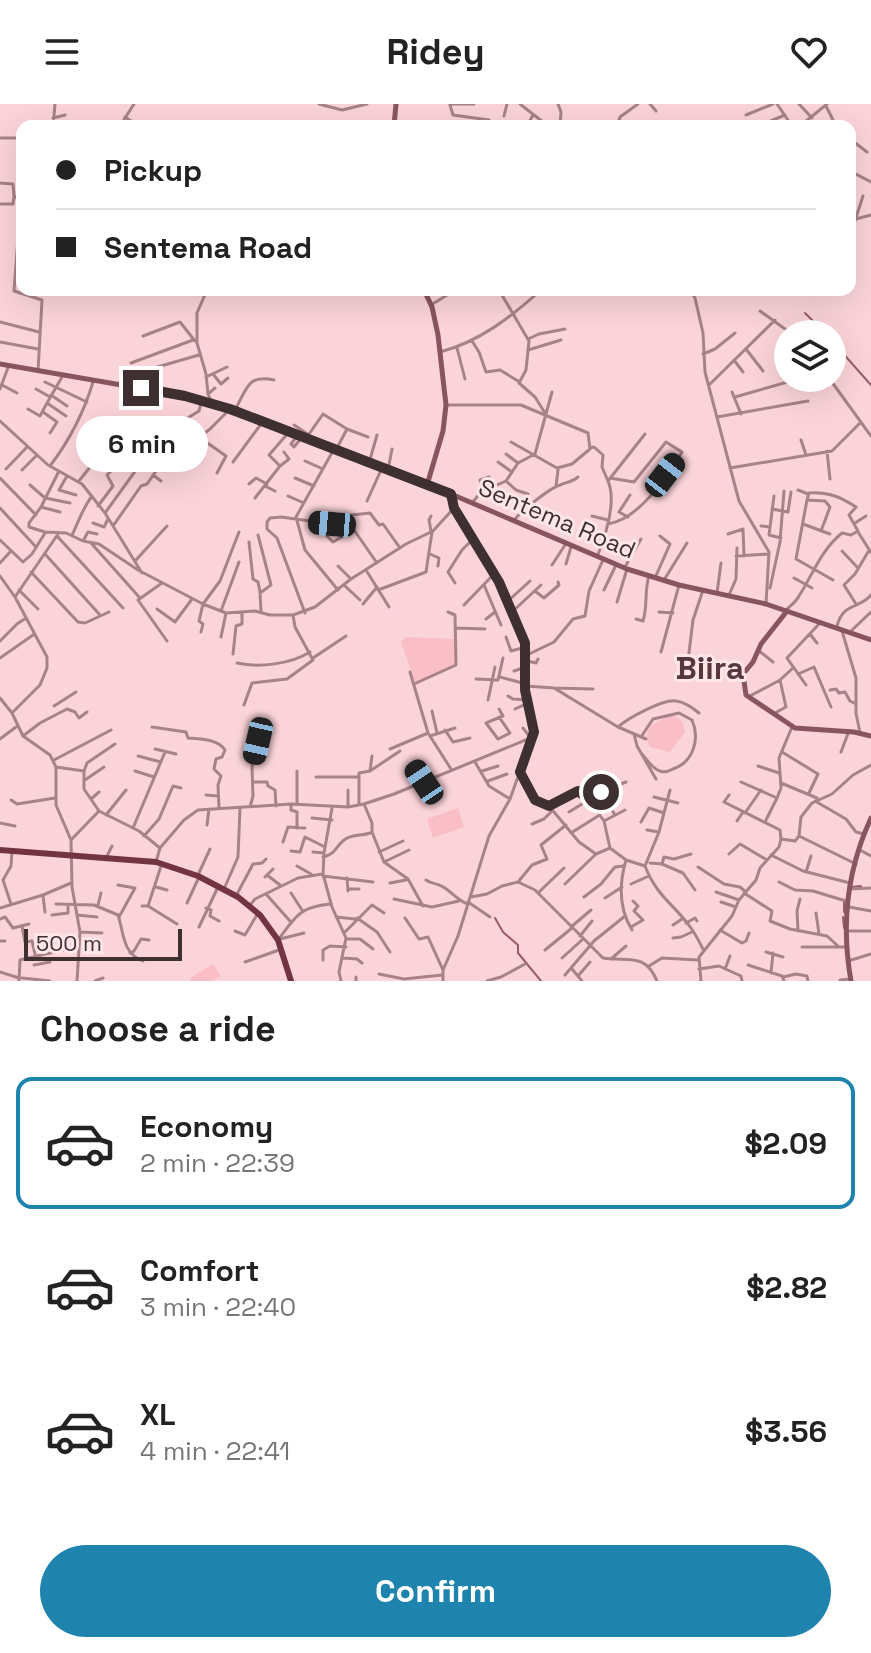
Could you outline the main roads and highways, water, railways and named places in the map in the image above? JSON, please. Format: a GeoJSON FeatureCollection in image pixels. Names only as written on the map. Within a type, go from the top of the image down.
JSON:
{"type":"FeatureCollection","features":[{"type":"Feature","properties":{"kind":"main road"},"geometry":{"type":"LineString","coordinates":[[427,485],[440,441],[446,405],[440,352],[428,296]]}},
{"type":"Feature","properties":{"kind":"main road","name":"Sentema Road"},"geometry":{"type":"LineString","coordinates":[[0,364],[202,400],[232,409],[451,494],[616,565],[679,585],[766,604],[871,640]]}},
{"type":"Feature","properties":{"kind":"main road"},"geometry":{"type":"LineString","coordinates":[[787,611],[743,674],[748,697],[792,727],[808,731],[849,731],[871,736]]}},
{"type":"Feature","properties":{"kind":"main road"},"geometry":{"type":"LineString","coordinates":[[851,980],[843,947],[846,904],[870,820]]}},
{"type":"Feature","properties":{"kind":"main road"},"geometry":{"type":"LineString","coordinates":[[0,850],[159,862],[198,876],[236,896],[258,913],[279,940],[291,981]]}},
{"type":"Feature","properties":{"kind":"waterway"},"geometry":{"type":"LineString","coordinates":[[805,313],[812,320]]}},
{"type":"Feature","properties":{"kind":"waterway"},"geometry":{"type":"LineString","coordinates":[[846,357],[871,385]]}},
{"type":"Feature","properties":{"kind":"waterway"},"geometry":{"type":"LineString","coordinates":[[851,887],[861,886]]}},
{"type":"Feature","properties":{"kind":"waterway"},"geometry":{"type":"LineString","coordinates":[[844,902],[844,912]]}},
{"type":"Feature","properties":{"kind":"waterway"},"geometry":{"type":"LineString","coordinates":[[843,917],[844,928]]}},
{"type":"Feature","properties":{"kind":"waterway"},"geometry":{"type":"LineString","coordinates":[[495,918],[503,932],[518,945],[518,953],[541,981]]}},
{"type":"Feature","properties":{"kind":"district","name":"Biira"},"geometry":{"type":"Point","coordinates":[710,668]}}]}
